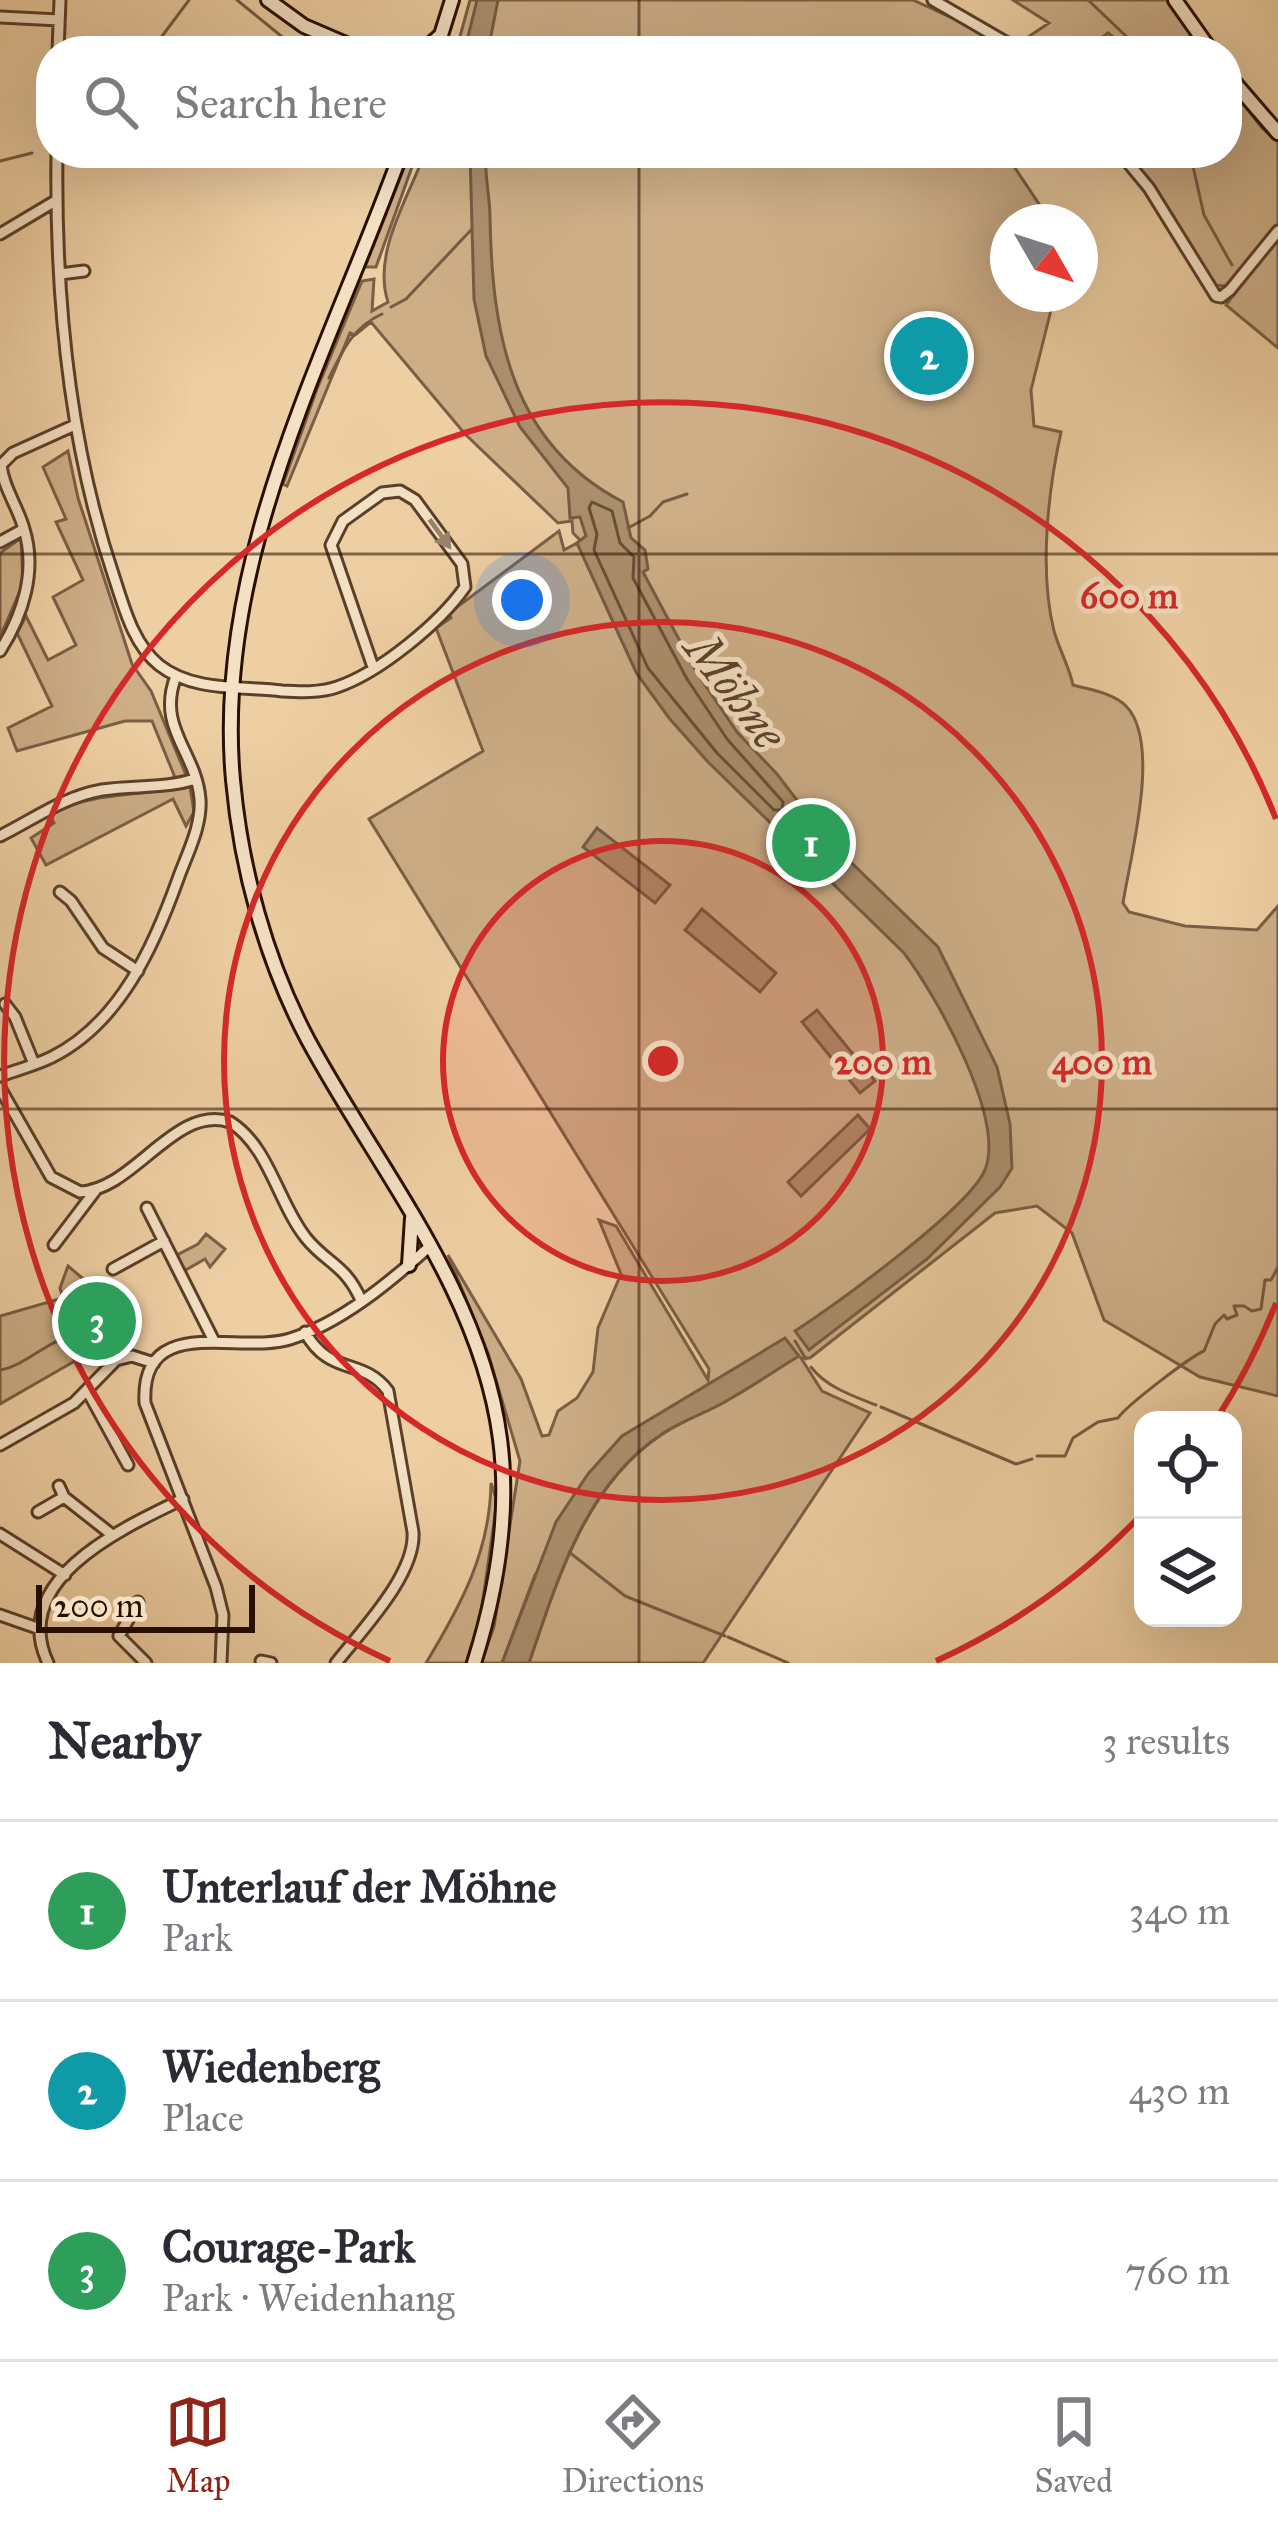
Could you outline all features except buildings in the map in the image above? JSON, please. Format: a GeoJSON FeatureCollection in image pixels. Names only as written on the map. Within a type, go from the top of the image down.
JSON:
{"type":"FeatureCollection","features":[{"type":"Feature","properties":{"kind":"main road"},"geometry":{"type":"LineString","coordinates":[[268,0],[327,36]]}},
{"type":"Feature","properties":{"kind":"main road"},"geometry":{"type":"LineString","coordinates":[[442,34],[452,0]]}},
{"type":"Feature","properties":{"kind":"main road"},"geometry":{"type":"LineString","coordinates":[[1175,0],[1200,36]]}},
{"type":"Feature","properties":{"kind":"main road"},"geometry":{"type":"LineString","coordinates":[[1242,91],[1278,133]]}},
{"type":"Feature","properties":{"kind":"main road"},"geometry":{"type":"LineString","coordinates":[[395,168],[301,408],[244,595],[233,687],[233,782],[244,859],[261,924],[307,1037],[429,1247],[486,1376],[502,1454],[504,1505],[500,1553],[474,1663]]}},
{"type":"Feature","properties":{"kind":"main road"},"geometry":{"type":"LineString","coordinates":[[409,1265],[412,1217]]}},
{"type":"Feature","properties":{"kind":"street"},"geometry":{"type":"LineString","coordinates":[[58,36],[60,0]]}},
{"type":"Feature","properties":{"kind":"street"},"geometry":{"type":"LineString","coordinates":[[932,0],[995,36]]}},
{"type":"Feature","properties":{"kind":"street"},"geometry":{"type":"LineString","coordinates":[[0,16],[58,20]]}},
{"type":"Feature","properties":{"kind":"street"},"geometry":{"type":"LineString","coordinates":[[57,168],[75,425],[94,514],[134,632],[153,660],[176,676],[233,687],[338,687],[373,668],[426,630],[465,587],[466,570],[408,494],[382,493],[334,533],[332,550],[373,668]]}},
{"type":"Feature","properties":{"kind":"street"},"geometry":{"type":"LineString","coordinates":[[1132,168],[1216,296],[1230,290],[1278,231]]}},
{"type":"Feature","properties":{"kind":"street"},"geometry":{"type":"LineString","coordinates":[[0,233],[57,200]]}},
{"type":"Feature","properties":{"kind":"street"},"geometry":{"type":"LineString","coordinates":[[61,274],[84,271]]}},
{"type":"Feature","properties":{"kind":"street"},"geometry":{"type":"LineString","coordinates":[[0,651],[19,616],[29,553],[1,464],[13,453],[75,425]]}},
{"type":"Feature","properties":{"kind":"street"},"geometry":{"type":"LineString","coordinates":[[0,542],[25,529]]}},
{"type":"Feature","properties":{"kind":"street"},"geometry":{"type":"LineString","coordinates":[[0,1076],[54,1056],[90,1029],[138,971],[172,898],[201,805],[170,714],[176,676]]}},
{"type":"Feature","properties":{"kind":"street"},"geometry":{"type":"LineString","coordinates":[[0,836],[81,795],[158,788],[195,779]]}},
{"type":"Feature","properties":{"kind":"street"},"geometry":{"type":"LineString","coordinates":[[60,892],[103,948],[138,971]]}},
{"type":"Feature","properties":{"kind":"street"},"geometry":{"type":"LineString","coordinates":[[5,1004],[34,1064]]}},
{"type":"Feature","properties":{"kind":"street"},"geometry":{"type":"LineString","coordinates":[[0,1088],[51,1177],[72,1190],[95,1191]]}},
{"type":"Feature","properties":{"kind":"street"},"geometry":{"type":"LineString","coordinates":[[54,1245],[95,1191],[199,1120],[230,1121],[252,1142],[307,1239],[342,1268],[361,1300]]}},
{"type":"Feature","properties":{"kind":"street"},"geometry":{"type":"LineString","coordinates":[[147,1208],[214,1341]]}},
{"type":"Feature","properties":{"kind":"street"},"geometry":{"type":"LineString","coordinates":[[151,1247],[145,1235],[158,1228]]}},
{"type":"Feature","properties":{"kind":"street"},"geometry":{"type":"LineString","coordinates":[[113,1269],[164,1241]]}},
{"type":"Feature","properties":{"kind":"street"},"geometry":{"type":"LineString","coordinates":[[221,1663],[220,1603],[145,1403],[154,1363],[182,1343],[262,1344],[305,1333],[361,1300],[429,1247]]}},
{"type":"Feature","properties":{"kind":"street"},"geometry":{"type":"LineString","coordinates":[[305,1333],[322,1357],[372,1375],[388,1391],[413,1532],[410,1562],[336,1663]]}},
{"type":"Feature","properties":{"kind":"street"},"geometry":{"type":"LineString","coordinates":[[0,1445],[60,1413],[122,1357],[138,1356],[154,1363]]}},
{"type":"Feature","properties":{"kind":"street"},"geometry":{"type":"LineString","coordinates":[[87,1390],[128,1465]]}},
{"type":"Feature","properties":{"kind":"street"},"geometry":{"type":"LineString","coordinates":[[38,1512],[62,1491],[111,1534]]}},
{"type":"Feature","properties":{"kind":"street"},"geometry":{"type":"LineString","coordinates":[[48,1663],[38,1628],[65,1574],[111,1534],[183,1499]]}},
{"type":"Feature","properties":{"kind":"street"},"geometry":{"type":"LineString","coordinates":[[0,1534],[65,1574]]}},
{"type":"Feature","properties":{"kind":"street"},"geometry":{"type":"LineString","coordinates":[[138,1601],[119,1636],[146,1663]]}},
{"type":"Feature","properties":{"kind":"street"},"geometry":{"type":"LineString","coordinates":[[1,1618],[38,1628]]}},
{"type":"Feature","properties":{"kind":"shaded area"},"geometry":{"type":"Polygon","coordinates":[[[470,0],[913,0],[985,36],[460,36],[470,0]]]}},
{"type":"Feature","properties":{"kind":"shaded area"},"geometry":{"type":"Polygon","coordinates":[[[1013,0],[1167,0],[1193,36],[1030,36],[1049,23],[1013,0]]]}},
{"type":"Feature","properties":{"kind":"shaded area"},"geometry":{"type":"Polygon","coordinates":[[[1242,102],[1278,142],[1278,226],[1226,286],[1213,285],[1137,168],[1242,168],[1242,102]]]}},
{"type":"Feature","properties":{"kind":"shaded area"},"geometry":{"type":"Polygon","coordinates":[[[404,168],[412,168],[376,267],[365,267],[404,168]]]}},
{"type":"Feature","properties":{"kind":"shaded area"},"geometry":{"type":"Polygon","coordinates":[[[419,168],[1015,168],[1039,204],[990,204],[990,312],[1050,312],[1031,390],[1034,426],[1061,432],[1047,531],[1049,608],[1073,685],[1126,706],[1142,746],[1141,801],[1123,903],[1129,912],[1185,926],[1257,930],[1278,906],[1278,1396],[1200,1377],[1104,1320],[1072,1233],[1037,1206],[995,1213],[810,1358],[801,1358],[822,1391],[870,1413],[703,1663],[529,1663],[577,1537],[612,1481],[661,1435],[727,1401],[651,1424],[535,1575],[502,1663],[481,1663],[494,1627],[520,1461],[488,1353],[448,1255],[521,1379],[542,1436],[549,1435],[558,1411],[577,1398],[593,1372],[598,1328],[621,1274],[599,1220],[616,1226],[708,1380],[709,1369],[369,819],[483,751],[436,628],[451,618],[449,613],[559,531],[564,550],[577,543],[637,674],[573,533],[572,521],[558,523],[465,434],[371,322],[355,335],[350,333],[287,486],[283,484],[362,281],[374,279],[372,311],[388,302],[384,284],[388,246],[419,168]]]}},
{"type":"Feature","properties":{"kind":"shaded area"},"geometry":{"type":"Polygon","coordinates":[[[1278,235],[1278,348],[1226,305],[1278,235]]]}},
{"type":"Feature","properties":{"kind":"shaded area"},"geometry":{"type":"Polygon","coordinates":[[[68,451],[78,498],[132,664],[151,691],[186,775],[176,780],[152,721],[125,721],[17,751],[8,728],[52,706],[17,633],[26,616],[48,660],[76,645],[53,597],[83,580],[56,522],[66,519],[43,467],[68,451]]]}},
{"type":"Feature","properties":{"kind":"shaded area"},"geometry":{"type":"Polygon","coordinates":[[[21,538],[23,584],[0,637],[0,553],[21,538]]]}},
{"type":"Feature","properties":{"kind":"shaded area"},"geometry":{"type":"Polygon","coordinates":[[[190,787],[194,812],[186,826],[173,799],[46,865],[31,838],[54,823],[49,813],[66,806],[190,787]]]}},
{"type":"Feature","properties":{"kind":"shaded area"},"geometry":{"type":"Polygon","coordinates":[[[206,1234],[225,1249],[210,1267],[205,1259],[184,1271],[177,1255],[206,1234]]]}},
{"type":"Feature","properties":{"kind":"shaded area"},"geometry":{"type":"Polygon","coordinates":[[[68,1266],[113,1304],[125,1346],[102,1366],[87,1354],[0,1404],[0,1316],[63,1298],[60,1288],[68,1266]]]}},
{"type":"Feature","properties":{"kind":"shaded area"},"geometry":{"type":"Polygon","coordinates":[[[491,1483],[497,1501],[480,1620],[466,1663],[426,1663],[479,1555],[491,1483]]]}},
{"type":"Feature","properties":{"kind":"water"},"geometry":{"type":"Polygon","coordinates":[[[477,0],[498,0],[491,36],[468,36],[477,0]]]}},
{"type":"Feature","properties":{"kind":"water"},"geometry":{"type":"Polygon","coordinates":[[[470,168],[486,168],[503,343],[532,416],[555,449],[585,478],[623,502],[631,538],[645,550],[648,569],[643,572],[697,673],[737,732],[777,774],[825,837],[938,947],[997,1067],[1010,1124],[1012,1168],[1000,1187],[927,1259],[809,1350],[795,1331],[926,1233],[984,1172],[989,1150],[977,1091],[949,1027],[904,953],[708,762],[637,674],[577,543],[586,536],[580,517],[570,518],[568,488],[520,427],[486,356],[474,299],[470,168]]]}},
{"type":"Feature","properties":{"kind":"water"},"geometry":{"type":"Polygon","coordinates":[[[597,828],[670,885],[655,903],[583,847],[597,828]]]}},
{"type":"Feature","properties":{"kind":"water"},"geometry":{"type":"Polygon","coordinates":[[[702,909],[776,973],[760,992],[685,930],[702,909]]]}},
{"type":"Feature","properties":{"kind":"water"},"geometry":{"type":"Polygon","coordinates":[[[817,1010],[875,1081],[860,1093],[802,1022],[817,1010]]]}},
{"type":"Feature","properties":{"kind":"water"},"geometry":{"type":"Polygon","coordinates":[[[858,1115],[870,1129],[801,1196],[788,1182],[858,1115]]]}},
{"type":"Feature","properties":{"kind":"water"},"geometry":{"type":"Polygon","coordinates":[[[785,1338],[799,1356],[662,1434],[613,1479],[577,1536],[529,1663],[502,1663],[556,1522],[588,1474],[622,1436],[785,1338]]]}},
{"type":"Feature","properties":{"kind":"waterway"},"geometry":{"type":"LineString","coordinates":[[162,36],[189,0]]}},
{"type":"Feature","properties":{"kind":"waterway"},"geometry":{"type":"LineString","coordinates":[[237,0],[281,36]]}},
{"type":"Feature","properties":{"kind":"waterway"},"geometry":{"type":"LineString","coordinates":[[1088,0],[1126,36]]}},
{"type":"Feature","properties":{"kind":"waterway"},"geometry":{"type":"LineString","coordinates":[[0,161],[32,153]]}},
{"type":"Feature","properties":{"kind":"waterway"},"geometry":{"type":"LineString","coordinates":[[1193,168],[1204,215],[1232,265]]}},
{"type":"Feature","properties":{"kind":"waterway"},"geometry":{"type":"LineString","coordinates":[[391,307],[406,299],[471,230]]}},
{"type":"Feature","properties":{"kind":"waterway"},"geometry":{"type":"LineString","coordinates":[[329,378],[356,333],[382,314]]}},
{"type":"Feature","properties":{"kind":"waterway"},"geometry":{"type":"LineString","coordinates":[[628,528],[663,502],[687,494]]}},
{"type":"Feature","properties":{"kind":"waterway"},"geometry":{"type":"LineString","coordinates":[[1037,1456],[1065,1456],[1073,1438],[1098,1422],[1118,1418],[1204,1351],[1215,1324],[1224,1315],[1227,1319],[1237,1315],[1234,1306],[1261,1309],[1265,1280],[1271,1280],[1278,1267]]}},
{"type":"Feature","properties":{"kind":"waterway"},"geometry":{"type":"LineString","coordinates":[[0,1370],[77,1334]]}},
{"type":"Feature","properties":{"kind":"waterway"},"geometry":{"type":"LineString","coordinates":[[795,1341],[806,1359]]}},
{"type":"Feature","properties":{"kind":"waterway"},"geometry":{"type":"LineString","coordinates":[[811,1367],[832,1385],[876,1405]]}},
{"type":"Feature","properties":{"kind":"waterway"},"geometry":{"type":"LineString","coordinates":[[881,1407],[1016,1464],[1032,1459]]}},
{"type":"Feature","properties":{"kind":"waterway"},"geometry":{"type":"LineString","coordinates":[[569,1552],[625,1596],[725,1636]]}},
{"type":"Feature","properties":{"kind":"waterway"},"geometry":{"type":"LineString","coordinates":[[728,1637],[788,1663]]}},
{"type":"Feature","properties":{"kind":"place","name":"Wiedenberg"},"geometry":{"type":"Point","coordinates":[929,356]}},
{"type":"Feature","properties":{"kind":"place","name":"Unterlauf der Möhne"},"geometry":{"type":"Point","coordinates":[811,843]}},
{"type":"Feature","properties":{"kind":"place","name":"Courage-Park"},"geometry":{"type":"Point","coordinates":[97,1321]}},
{"type":"Feature","properties":{"kind":"water label","name":"Möhne"},"geometry":{"type":"Point","coordinates":[736,691]}}]}
